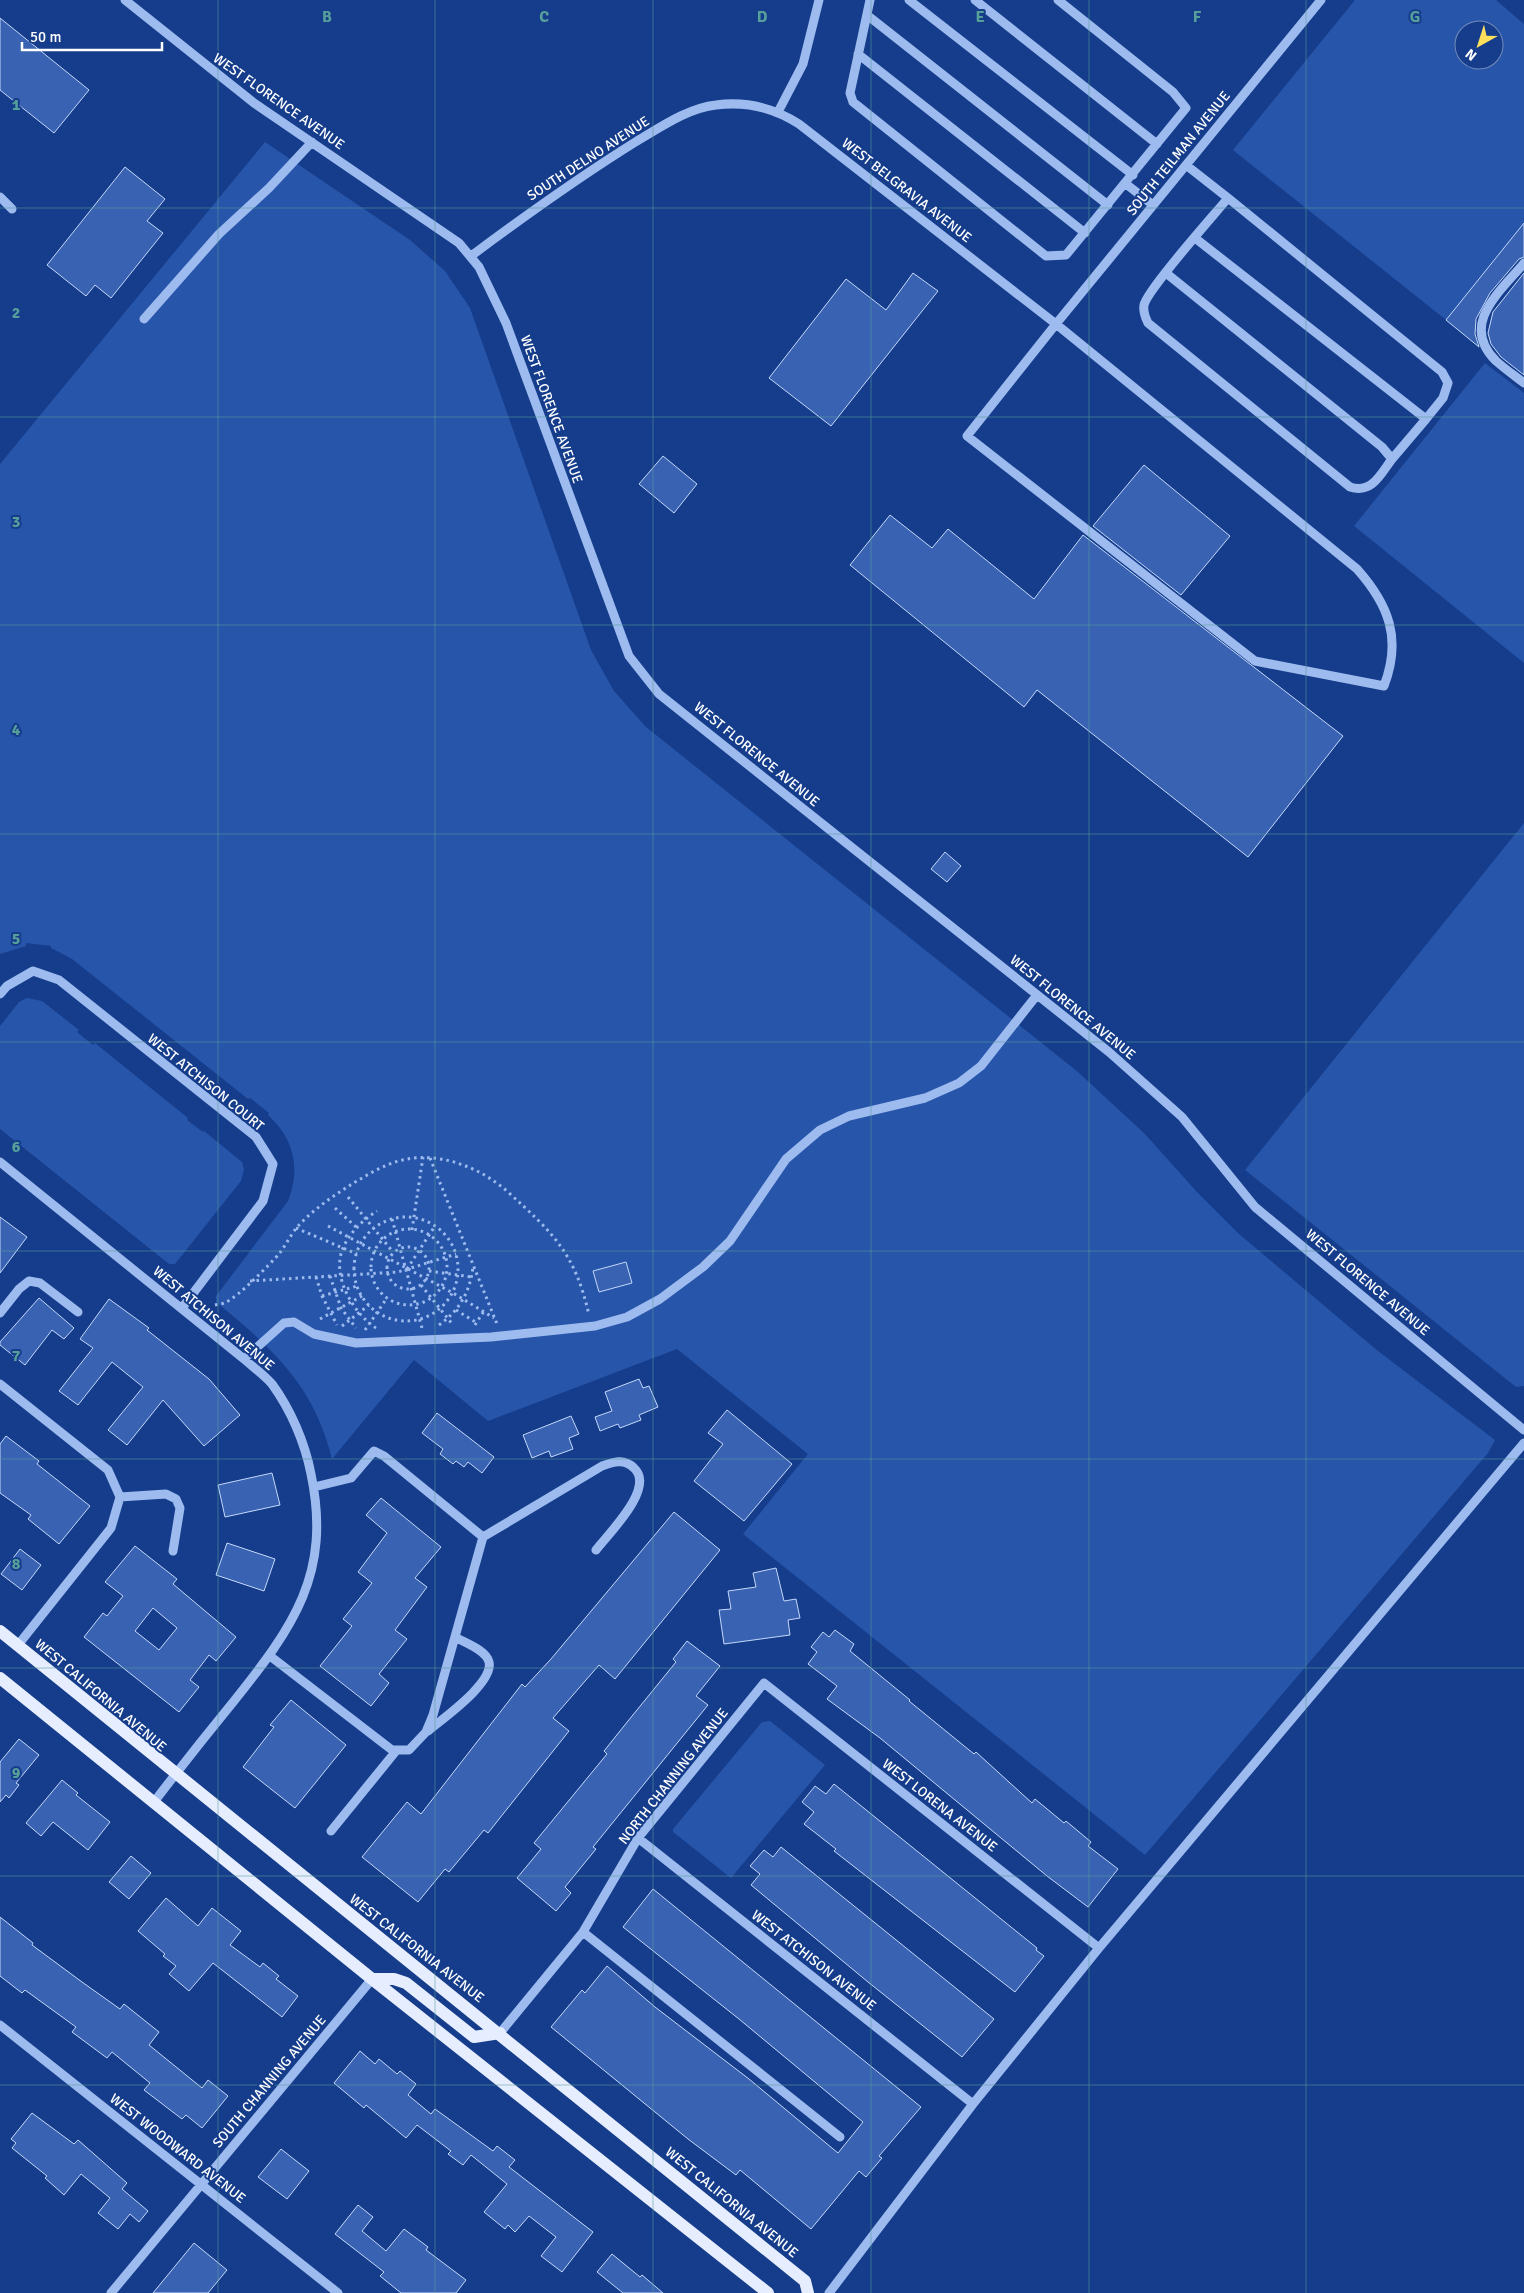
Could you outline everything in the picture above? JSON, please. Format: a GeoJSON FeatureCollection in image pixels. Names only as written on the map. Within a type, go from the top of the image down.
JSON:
{"type":"FeatureCollection","features":[{"type":"Feature","properties":{"kind":"main road","name":"WEST CALIFORNIA AVENUE"},"geometry":{"type":"LineString","coordinates":[[0,1631],[175,1775],[806,2281],[808,2293]]}},
{"type":"Feature","properties":{"kind":"main road"},"geometry":{"type":"LineString","coordinates":[[0,1678],[372,1979],[768,2293]]}},
{"type":"Feature","properties":{"kind":"main road"},"geometry":{"type":"LineString","coordinates":[[372,1979],[394,1978],[406,1983],[474,2037],[500,2034]]}},
{"type":"Feature","properties":{"kind":"street","name":"WEST FLORENCE AVENUE"},"geometry":{"type":"LineString","coordinates":[[125,0],[230,85],[443,230],[472,256],[500,310],[629,656],[659,694],[1109,1052],[1182,1117],[1256,1207],[1524,1430]]}},
{"type":"Feature","properties":{"kind":"street"},"geometry":{"type":"LineString","coordinates":[[778,112],[803,64],[819,0]]}},
{"type":"Feature","properties":{"kind":"street"},"geometry":{"type":"LineString","coordinates":[[870,0],[850,93],[853,102],[1046,256],[1066,255],[1126,184],[1186,108],[1183,102],[1058,0]]}},
{"type":"Feature","properties":{"kind":"street"},"geometry":{"type":"LineString","coordinates":[[909,0],[1133,175]]}},
{"type":"Feature","properties":{"kind":"street"},"geometry":{"type":"LineString","coordinates":[[975,0],[1157,144]]}},
{"type":"Feature","properties":{"kind":"street","name":"SOUTH TEILMAN AVENUE"},"geometry":{"type":"LineString","coordinates":[[1056,324],[1322,0]]}},
{"type":"Feature","properties":{"kind":"street"},"geometry":{"type":"LineString","coordinates":[[867,15],[1108,205]]}},
{"type":"Feature","properties":{"kind":"street"},"geometry":{"type":"LineString","coordinates":[[858,54],[1085,233]]}},
{"type":"Feature","properties":{"kind":"street","name":"WEST BELGRAVIA AVENUE"},"geometry":{"type":"LineString","coordinates":[[729,104],[754,105],[778,112],[814,134],[1056,324],[1357,569],[1377,594],[1389,620],[1393,651],[1384,686],[1255,661],[967,436],[1056,324]]}},
{"type":"Feature","properties":{"kind":"street","name":"SOUTH DELNO AVENUE"},"geometry":{"type":"LineString","coordinates":[[472,256],[581,175],[654,131],[700,109],[729,104]]}},
{"type":"Feature","properties":{"kind":"street"},"geometry":{"type":"LineString","coordinates":[[144,320],[219,234],[268,188],[312,142]]}},
{"type":"Feature","properties":{"kind":"street"},"geometry":{"type":"LineString","coordinates":[[1186,165],[1228,198],[1442,372],[1448,383],[1443,398],[1369,487],[1361,490],[1350,487],[1148,323],[1144,314],[1144,304],[1166,273],[1228,198]]}},
{"type":"Feature","properties":{"kind":"street"},"geometry":{"type":"LineString","coordinates":[[1126,184],[1153,206]]}},
{"type":"Feature","properties":{"kind":"street"},"geometry":{"type":"LineString","coordinates":[[0,197],[12,208]]}},
{"type":"Feature","properties":{"kind":"street"},"geometry":{"type":"LineString","coordinates":[[1195,238],[1426,419]]}},
{"type":"Feature","properties":{"kind":"street"},"geometry":{"type":"LineString","coordinates":[[1524,263],[1485,311],[1480,326],[1484,343],[1496,360],[1524,383]]}},
{"type":"Feature","properties":{"kind":"street"},"geometry":{"type":"LineString","coordinates":[[1166,273],[1382,447],[1392,459]]}},
{"type":"Feature","properties":{"kind":"street","name":"WEST ATCHISON COURT"},"geometry":{"type":"LineString","coordinates":[[0,994],[7,986],[33,971],[59,980],[256,1137],[273,1164],[263,1201],[182,1308]]}},
{"type":"Feature","properties":{"kind":"street"},"geometry":{"type":"LineString","coordinates":[[244,1359],[284,1323],[294,1322],[320,1336],[356,1343],[502,1336],[591,1326],[627,1317],[660,1299],[703,1267],[730,1241],[786,1159],[820,1130],[849,1116],[925,1098],[959,1082],[981,1066],[1037,995]]}},
{"type":"Feature","properties":{"kind":"street","name":"WEST ATCHISON AVENUE"},"geometry":{"type":"LineString","coordinates":[[0,1162],[182,1308],[271,1384],[296,1426],[308,1459],[314,1487],[317,1520],[314,1559],[305,1592],[295,1616],[270,1656],[154,1802]]}},
{"type":"Feature","properties":{"kind":"street"},"geometry":{"type":"LineString","coordinates":[[0,1313],[19,1289],[29,1281],[40,1283],[78,1312]]}},
{"type":"Feature","properties":{"kind":"street"},"geometry":{"type":"LineString","coordinates":[[0,1384],[108,1470],[120,1496],[111,1528],[18,1645]]}},
{"type":"Feature","properties":{"kind":"street"},"geometry":{"type":"LineString","coordinates":[[829,2293],[973,2104],[1099,1948],[1524,1444]]}},
{"type":"Feature","properties":{"kind":"street"},"geometry":{"type":"LineString","coordinates":[[314,1487],[351,1478],[374,1451],[384,1456],[483,1537]]}},
{"type":"Feature","properties":{"kind":"street"},"geometry":{"type":"LineString","coordinates":[[426,1732],[483,1537],[602,1466],[616,1461],[628,1463],[636,1470],[640,1483],[632,1506],[596,1550]]}},
{"type":"Feature","properties":{"kind":"street"},"geometry":{"type":"LineString","coordinates":[[120,1496],[166,1494],[176,1499],[180,1508],[173,1551]]}},
{"type":"Feature","properties":{"kind":"street"},"geometry":{"type":"LineString","coordinates":[[270,1656],[396,1751],[409,1750],[426,1732],[472,1693],[484,1680],[488,1671],[489,1662],[484,1654],[455,1637]]}},
{"type":"Feature","properties":{"kind":"street","name":"WEST LORENA AVENUE"},"geometry":{"type":"LineString","coordinates":[[764,1683],[1099,1948]]}},
{"type":"Feature","properties":{"kind":"street","name":"NORTH CHANNING AVENUE"},"geometry":{"type":"LineString","coordinates":[[500,2034],[583,1932],[638,1838],[764,1683]]}},
{"type":"Feature","properties":{"kind":"street"},"geometry":{"type":"LineString","coordinates":[[331,1831],[396,1751]]}},
{"type":"Feature","properties":{"kind":"street","name":"WEST ATCHISON AVENUE"},"geometry":{"type":"LineString","coordinates":[[638,1838],[973,2104]]}},
{"type":"Feature","properties":{"kind":"street"},"geometry":{"type":"LineString","coordinates":[[583,1932],[840,2138]]}},
{"type":"Feature","properties":{"kind":"street","name":"SOUTH CHANNING AVENUE"},"geometry":{"type":"LineString","coordinates":[[111,2293],[372,1979]]}},
{"type":"Feature","properties":{"kind":"street","name":"WEST WOODWARD AVENUE"},"geometry":{"type":"LineString","coordinates":[[0,2025],[338,2293]]}},
{"type":"Feature","properties":{"kind":"path"},"geometry":{"type":"LineString","coordinates":[[215,1305],[227,1302],[250,1281],[279,1253],[296,1228],[329,1200],[375,1171],[400,1160],[423,1157],[461,1164],[493,1179],[557,1239],[570,1258],[580,1281],[591,1326]]}},
{"type":"Feature","properties":{"kind":"path"},"geometry":{"type":"LineString","coordinates":[[412,1230],[423,1157]]}},
{"type":"Feature","properties":{"kind":"path"},"geometry":{"type":"LineString","coordinates":[[430,1158],[502,1336]]}},
{"type":"Feature","properties":{"kind":"path"},"geometry":{"type":"LineString","coordinates":[[348,1197],[393,1252]]}},
{"type":"Feature","properties":{"kind":"path"},"geometry":{"type":"LineString","coordinates":[[335,1208],[356,1227]]}},
{"type":"Feature","properties":{"kind":"path"},"geometry":{"type":"LineString","coordinates":[[377,1211],[356,1227],[343,1248],[340,1262],[341,1276],[351,1302],[359,1314],[377,1329]]}},
{"type":"Feature","properties":{"kind":"path"},"geometry":{"type":"LineString","coordinates":[[413,1218],[436,1226],[452,1243],[456,1254],[458,1274],[453,1293],[440,1308],[419,1319],[397,1320],[378,1312],[362,1296],[358,1286],[355,1274],[357,1254],[361,1244],[374,1228],[392,1219],[413,1218]]}},
{"type":"Feature","properties":{"kind":"path"},"geometry":{"type":"LineString","coordinates":[[392,1219],[423,1333],[428,1331]]}},
{"type":"Feature","properties":{"kind":"path"},"geometry":{"type":"LineString","coordinates":[[328,1226],[453,1293],[495,1318]]}},
{"type":"Feature","properties":{"kind":"path"},"geometry":{"type":"LineString","coordinates":[[407,1269],[436,1226]]}},
{"type":"Feature","properties":{"kind":"path"},"geometry":{"type":"LineString","coordinates":[[296,1228],[357,1254]]}},
{"type":"Feature","properties":{"kind":"path"},"geometry":{"type":"LineString","coordinates":[[412,1230],[430,1235],[439,1243],[445,1254],[446,1273],[441,1287],[431,1298],[406,1305],[387,1298],[375,1285],[371,1273],[371,1261],[374,1251],[383,1239],[395,1232],[412,1230]]}},
{"type":"Feature","properties":{"kind":"path"},"geometry":{"type":"LineString","coordinates":[[407,1246],[419,1250],[429,1262],[429,1271],[421,1285],[411,1289],[400,1288],[394,1284],[387,1272],[389,1259],[393,1252],[400,1248],[407,1246]]}},
{"type":"Feature","properties":{"kind":"path"},"geometry":{"type":"LineString","coordinates":[[250,1281],[387,1272],[407,1269],[456,1254]]}},
{"type":"Feature","properties":{"kind":"path"},"geometry":{"type":"LineString","coordinates":[[432,1329],[456,1310],[463,1299],[472,1276],[473,1267]]}},
{"type":"Feature","properties":{"kind":"path"},"geometry":{"type":"LineString","coordinates":[[429,1271],[472,1276]]}},
{"type":"Feature","properties":{"kind":"path"},"geometry":{"type":"LineString","coordinates":[[330,1276],[334,1293],[341,1308],[349,1321],[362,1334],[387,1298]]}},
{"type":"Feature","properties":{"kind":"path"},"geometry":{"type":"LineString","coordinates":[[316,1277],[322,1296],[339,1328],[369,1305]]}},
{"type":"Feature","properties":{"kind":"path"},"geometry":{"type":"LineString","coordinates":[[421,1285],[464,1339]]}},
{"type":"Feature","properties":{"kind":"path"},"geometry":{"type":"LineString","coordinates":[[322,1296],[358,1286]]}},
{"type":"Feature","properties":{"kind":"path"},"geometry":{"type":"LineString","coordinates":[[320,1319],[362,1296]]}},
{"type":"Feature","properties":{"kind":"path"},"geometry":{"type":"LineString","coordinates":[[456,1310],[477,1323]]}},
{"type":"Feature","properties":{"kind":"shaded area"},"geometry":{"type":"Polygon","coordinates":[[[1355,0],[1496,0],[1524,24],[1524,223],[1446,320],[1233,150],[1355,0]]]}},
{"type":"Feature","properties":{"kind":"shaded area"},"geometry":{"type":"Polygon","coordinates":[[[265,142],[410,240],[445,271],[470,308],[591,650],[614,691],[646,727],[1078,1072],[1145,1134],[1196,1191],[1239,1234],[1378,1351],[1495,1440],[1488,1453],[1145,1855],[743,1534],[808,1454],[677,1349],[488,1421],[414,1360],[332,1459],[314,1410],[288,1370],[273,1352],[216,1302],[216,1296],[288,1201],[292,1189],[294,1166],[293,1155],[284,1134],[268,1115],[269,1113],[250,1098],[248,1099],[72,959],[51,948],[51,946],[26,943],[26,946],[0,954],[0,464],[265,142]]]}},
{"type":"Feature","properties":{"kind":"shaded area"},"geometry":{"type":"Polygon","coordinates":[[[1485,363],[1524,393],[1524,663],[1354,526],[1485,363]]]}},
{"type":"Feature","properties":{"kind":"shaded area"},"geometry":{"type":"Polygon","coordinates":[[[1524,823],[1524,1386],[1516,1387],[1245,1170],[1524,823]]]}},
{"type":"Feature","properties":{"kind":"shaded area"},"geometry":{"type":"Polygon","coordinates":[[[27,998],[42,1001],[79,1030],[77,1032],[93,1045],[95,1043],[188,1118],[187,1120],[204,1131],[242,1162],[244,1169],[241,1181],[175,1264],[169,1264],[0,1129],[0,1026],[19,1002],[27,998]]]}},
{"type":"Feature","properties":{"kind":"shaded area"},"geometry":{"type":"Polygon","coordinates":[[[770,1721],[825,1765],[731,1878],[673,1832],[673,1829],[762,1722],[770,1721]]]}},
{"type":"Feature","properties":{"kind":"building"},"geometry":{"type":"Polygon","coordinates":[[[0,18],[89,90],[54,133],[0,90],[0,18]]]}},
{"type":"Feature","properties":{"kind":"building"},"geometry":{"type":"Polygon","coordinates":[[[125,167],[165,199],[147,221],[163,233],[111,298],[95,285],[86,296],[47,265],[125,167]]]}},
{"type":"Feature","properties":{"kind":"building"},"geometry":{"type":"Polygon","coordinates":[[[1524,223],[1524,257],[1519,259],[1490,293],[1476,319],[1475,334],[1479,347],[1446,320],[1524,223]]]}},
{"type":"Feature","properties":{"kind":"building"},"geometry":{"type":"Polygon","coordinates":[[[913,273],[938,291],[831,426],[769,378],[846,279],[886,310],[913,273]]]}},
{"type":"Feature","properties":{"kind":"building"},"geometry":{"type":"Polygon","coordinates":[[[1524,273],[1524,375],[1501,357],[1491,344],[1488,333],[1493,312],[1524,273]]]}},
{"type":"Feature","properties":{"kind":"building"},"geometry":{"type":"Polygon","coordinates":[[[663,456],[697,484],[674,513],[639,484],[663,456]]]}},
{"type":"Feature","properties":{"kind":"building"},"geometry":{"type":"Polygon","coordinates":[[[1144,465],[1230,536],[1181,595],[1093,526],[1144,465]]]}},
{"type":"Feature","properties":{"kind":"building"},"geometry":{"type":"Polygon","coordinates":[[[890,515],[932,548],[948,529],[1034,599],[1083,535],[1343,736],[1248,857],[1037,690],[1024,707],[850,565],[890,515]]]}},
{"type":"Feature","properties":{"kind":"building"},"geometry":{"type":"Polygon","coordinates":[[[945,852],[961,866],[947,882],[931,869],[945,852]]]}},
{"type":"Feature","properties":{"kind":"building"},"geometry":{"type":"Polygon","coordinates":[[[0,1217],[27,1237],[0,1273],[0,1217]]]}},
{"type":"Feature","properties":{"kind":"building"},"geometry":{"type":"Polygon","coordinates":[[[626,1262],[632,1283],[599,1292],[593,1271],[626,1262]]]}},
{"type":"Feature","properties":{"kind":"building"},"geometry":{"type":"Polygon","coordinates":[[[39,1298],[74,1328],[64,1339],[52,1330],[25,1365],[0,1345],[0,1342],[39,1298]]]}},
{"type":"Feature","properties":{"kind":"building"},"geometry":{"type":"Polygon","coordinates":[[[109,1299],[149,1328],[147,1330],[209,1379],[240,1415],[204,1446],[163,1400],[127,1445],[108,1430],[143,1387],[112,1362],[78,1405],[59,1391],[93,1348],[80,1339],[109,1299]]]}},
{"type":"Feature","properties":{"kind":"building"},"geometry":{"type":"Polygon","coordinates":[[[639,1379],[643,1388],[649,1386],[658,1407],[639,1415],[641,1420],[620,1428],[618,1424],[600,1431],[595,1417],[612,1411],[605,1392],[639,1379]]]}},
{"type":"Feature","properties":{"kind":"building"},"geometry":{"type":"Polygon","coordinates":[[[727,1410],[792,1464],[744,1521],[694,1481],[723,1444],[708,1433],[727,1410]]]}},
{"type":"Feature","properties":{"kind":"building"},"geometry":{"type":"Polygon","coordinates":[[[437,1413],[494,1457],[482,1473],[468,1462],[464,1467],[456,1461],[453,1464],[440,1454],[443,1449],[422,1433],[437,1413]]]}},
{"type":"Feature","properties":{"kind":"building"},"geometry":{"type":"Polygon","coordinates":[[[571,1416],[579,1434],[569,1438],[573,1449],[551,1457],[549,1451],[532,1458],[523,1435],[571,1416]]]}},
{"type":"Feature","properties":{"kind":"building"},"geometry":{"type":"Polygon","coordinates":[[[6,1436],[39,1461],[37,1464],[90,1506],[59,1544],[28,1519],[31,1515],[0,1493],[0,1444],[6,1436]]]}},
{"type":"Feature","properties":{"kind":"building"},"geometry":{"type":"Polygon","coordinates":[[[272,1473],[280,1505],[225,1517],[218,1485],[272,1473]]]}},
{"type":"Feature","properties":{"kind":"building"},"geometry":{"type":"Polygon","coordinates":[[[381,1498],[441,1547],[415,1578],[427,1587],[395,1630],[407,1639],[379,1674],[389,1683],[371,1706],[320,1666],[352,1626],[343,1619],[372,1583],[358,1572],[387,1533],[366,1515],[381,1498]]]}},
{"type":"Feature","properties":{"kind":"building"},"geometry":{"type":"Polygon","coordinates":[[[674,1512],[720,1550],[615,1679],[599,1665],[553,1718],[569,1731],[488,1833],[484,1830],[449,1872],[445,1869],[418,1902],[362,1857],[407,1802],[421,1814],[522,1684],[525,1687],[551,1659],[674,1512]]]}},
{"type":"Feature","properties":{"kind":"building"},"geometry":{"type":"Polygon","coordinates":[[[227,1543],[275,1559],[264,1591],[216,1575],[227,1543]]]}},
{"type":"Feature","properties":{"kind":"building"},"geometry":{"type":"Polygon","coordinates":[[[135,1546],[177,1579],[173,1584],[236,1637],[216,1661],[209,1655],[190,1680],[199,1687],[179,1712],[84,1637],[103,1613],[107,1616],[123,1596],[105,1582],[135,1546]],[[153,1608],[135,1631],[159,1650],[177,1628],[153,1608]]]}},
{"type":"Feature","properties":{"kind":"building"},"geometry":{"type":"Polygon","coordinates":[[[20,1549],[41,1565],[22,1590],[1,1574],[20,1549]]]}},
{"type":"Feature","properties":{"kind":"building"},"geometry":{"type":"Polygon","coordinates":[[[776,1568],[784,1601],[796,1599],[800,1618],[788,1620],[790,1635],[724,1644],[719,1610],[731,1609],[728,1591],[756,1587],[753,1573],[776,1568]]]}},
{"type":"Feature","properties":{"kind":"building"},"geometry":{"type":"Polygon","coordinates":[[[835,1630],[854,1644],[850,1651],[909,1701],[974,1754],[976,1752],[1032,1803],[1035,1799],[1064,1823],[1066,1821],[1091,1842],[1088,1846],[1118,1869],[1088,1907],[1047,1876],[880,1738],[827,1699],[837,1686],[808,1664],[817,1652],[811,1647],[823,1632],[829,1637],[835,1630]]]}},
{"type":"Feature","properties":{"kind":"building"},"geometry":{"type":"Polygon","coordinates":[[[687,1641],[720,1666],[696,1696],[708,1705],[593,1847],[596,1849],[565,1887],[571,1893],[556,1911],[517,1878],[541,1849],[534,1843],[607,1754],[604,1751],[676,1662],[673,1659],[687,1641]]]}},
{"type":"Feature","properties":{"kind":"building"},"geometry":{"type":"Polygon","coordinates":[[[291,1700],[346,1745],[295,1808],[243,1767],[274,1727],[270,1725],[291,1700]]]}},
{"type":"Feature","properties":{"kind":"building"},"geometry":{"type":"Polygon","coordinates":[[[19,1739],[39,1755],[16,1783],[19,1785],[9,1798],[6,1795],[0,1802],[0,1762],[19,1739]]]}},
{"type":"Feature","properties":{"kind":"building"},"geometry":{"type":"Polygon","coordinates":[[[62,1780],[78,1793],[76,1795],[110,1822],[88,1850],[53,1822],[41,1836],[26,1823],[62,1780]]]}},
{"type":"Feature","properties":{"kind":"building"},"geometry":{"type":"Polygon","coordinates":[[[834,1784],[1037,1948],[1036,1950],[1044,1956],[1015,1992],[834,1851],[836,1849],[804,1824],[814,1812],[802,1802],[815,1786],[826,1794],[834,1784]]]}},
{"type":"Feature","properties":{"kind":"building"},"geometry":{"type":"Polygon","coordinates":[[[781,1847],[994,2019],[962,2057],[751,1885],[760,1874],[750,1866],[764,1850],[773,1857],[781,1847]]]}},
{"type":"Feature","properties":{"kind":"building"},"geometry":{"type":"Polygon","coordinates":[[[131,1856],[151,1873],[129,1899],[109,1882],[131,1856]]]}},
{"type":"Feature","properties":{"kind":"building"},"geometry":{"type":"Polygon","coordinates":[[[653,1889],[921,2107],[879,2156],[882,2158],[866,2177],[859,2171],[811,2229],[740,2170],[736,2175],[688,2139],[551,2027],[582,1990],[585,1993],[607,1966],[655,2007],[749,2079],[838,2153],[863,2122],[739,2019],[623,1927],[653,1889]]]}},
{"type":"Feature","properties":{"kind":"building"},"geometry":{"type":"Polygon","coordinates":[[[166,1898],[198,1926],[212,1908],[241,1931],[230,1945],[260,1967],[263,1963],[279,1976],[276,1979],[298,1996],[282,2017],[213,1963],[189,1991],[169,1974],[176,1966],[138,1931],[166,1898]]]}},
{"type":"Feature","properties":{"kind":"building"},"geometry":{"type":"Polygon","coordinates":[[[0,1917],[33,1943],[32,1945],[82,1982],[120,2009],[124,2004],[159,2032],[149,2045],[202,2088],[208,2080],[228,2096],[202,2128],[186,2115],[182,2119],[144,2090],[150,2083],[112,2052],[107,2058],[72,2032],[76,2027],[25,1990],[22,1993],[0,1976],[0,1917]]]}},
{"type":"Feature","properties":{"kind":"building"},"geometry":{"type":"Polygon","coordinates":[[[360,2051],[375,2064],[379,2059],[397,2074],[400,2071],[416,2084],[408,2095],[431,2114],[435,2109],[493,2151],[497,2146],[515,2160],[509,2167],[593,2232],[562,2272],[541,2256],[556,2237],[529,2216],[515,2232],[508,2225],[505,2229],[484,2212],[507,2184],[471,2155],[463,2165],[448,2154],[451,2151],[417,2125],[406,2138],[366,2105],[364,2108],[334,2083],[360,2051]]]}},
{"type":"Feature","properties":{"kind":"building"},"geometry":{"type":"Polygon","coordinates":[[[32,2113],[74,2144],[78,2140],[127,2183],[122,2189],[148,2211],[139,2222],[130,2214],[118,2229],[98,2213],[110,2198],[81,2174],[64,2195],[45,2178],[47,2176],[12,2148],[16,2143],[11,2139],[32,2113]]]}},
{"type":"Feature","properties":{"kind":"building"},"geometry":{"type":"Polygon","coordinates":[[[281,2149],[309,2171],[287,2199],[258,2177],[281,2149]]]}},
{"type":"Feature","properties":{"kind":"building"},"geometry":{"type":"Polygon","coordinates":[[[358,2205],[373,2217],[362,2231],[386,2251],[404,2229],[428,2247],[426,2250],[466,2280],[456,2293],[401,2293],[380,2276],[384,2272],[335,2234],[358,2205]]]}},
{"type":"Feature","properties":{"kind":"building"},"geometry":{"type":"Polygon","coordinates":[[[194,2243],[227,2270],[208,2293],[153,2293],[194,2243]]]}},
{"type":"Feature","properties":{"kind":"building"},"geometry":{"type":"Polygon","coordinates":[[[612,2254],[640,2277],[642,2275],[663,2293],[623,2293],[597,2272],[612,2254]]]}}]}
